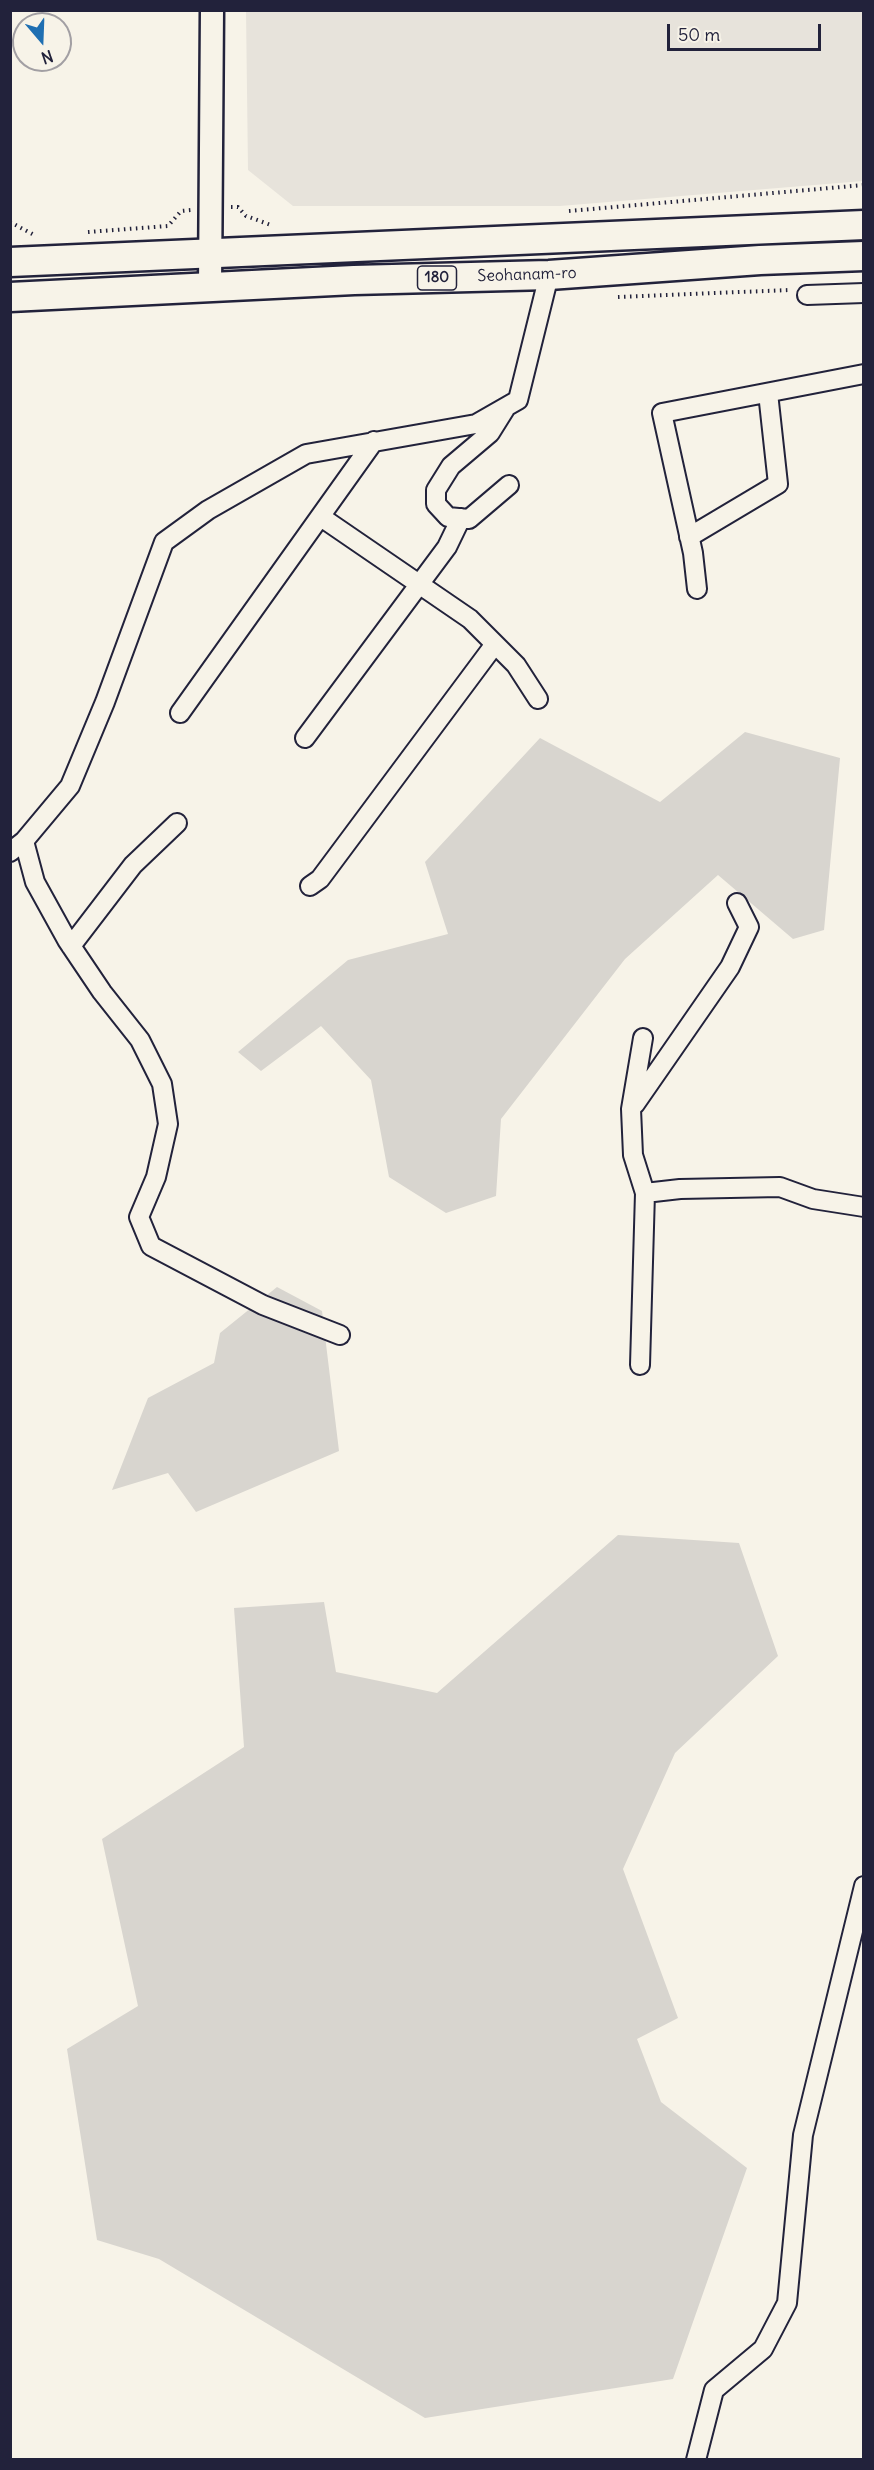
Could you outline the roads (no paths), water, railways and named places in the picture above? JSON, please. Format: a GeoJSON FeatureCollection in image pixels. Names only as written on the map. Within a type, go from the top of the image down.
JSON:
{"type":"FeatureCollection","features":[{"type":"Feature","properties":{"kind":"main road","name":"180"},"geometry":{"type":"LineString","coordinates":[[10,262],[864,225]]}},
{"type":"Feature","properties":{"kind":"main road"},"geometry":{"type":"LineString","coordinates":[[67,294],[60,285],[61,276],[64,273],[118,269],[144,255]]}},
{"type":"Feature","properties":{"kind":"main road","name":"Seohanam-ro"},"geometry":{"type":"LineString","coordinates":[[17,300],[67,294],[210,286],[549,275],[760,260],[864,256]]}},
{"type":"Feature","properties":{"kind":"street"},"geometry":{"type":"LineString","coordinates":[[210,286],[212,10]]}},
{"type":"Feature","properties":{"kind":"street"},"geometry":{"type":"LineString","coordinates":[[340,1335],[263,1305],[151,1245],[139,1216],[156,1177],[168,1124],[162,1084],[140,1040],[102,992],[71,946],[17,846],[70,786],[105,702],[164,542],[207,510],[306,454],[476,424],[518,400],[549,275]]}},
{"type":"Feature","properties":{"kind":"street"},"geometry":{"type":"LineString","coordinates":[[807,295],[864,293]]}},
{"type":"Feature","properties":{"kind":"street"},"geometry":{"type":"LineString","coordinates":[[697,589],[689,537],[662,413],[864,374]]}},
{"type":"Feature","properties":{"kind":"street"},"geometry":{"type":"LineString","coordinates":[[689,537],[778,484],[768,393]]}},
{"type":"Feature","properties":{"kind":"street"},"geometry":{"type":"LineString","coordinates":[[506,407],[490,433],[451,466],[436,490],[436,504],[448,517],[469,519],[510,484]]}},
{"type":"Feature","properties":{"kind":"street"},"geometry":{"type":"LineString","coordinates":[[180,713],[374,441]]}},
{"type":"Feature","properties":{"kind":"street"},"geometry":{"type":"LineString","coordinates":[[321,517],[470,620],[516,665],[538,699]]}},
{"type":"Feature","properties":{"kind":"street"},"geometry":{"type":"LineString","coordinates":[[305,738],[447,548],[461,518]]}},
{"type":"Feature","properties":{"kind":"street"},"geometry":{"type":"LineString","coordinates":[[310,886],[320,879],[495,644]]}},
{"type":"Feature","properties":{"kind":"street"},"geometry":{"type":"LineString","coordinates":[[71,946],[133,865],[177,823]]}},
{"type":"Feature","properties":{"kind":"street"},"geometry":{"type":"LineString","coordinates":[[632,1109],[730,967],[749,927],[737,903]]}},
{"type":"Feature","properties":{"kind":"street"},"geometry":{"type":"LineString","coordinates":[[640,1365],[645,1193],[633,1155],[632,1109],[643,1038]]}},
{"type":"Feature","properties":{"kind":"street"},"geometry":{"type":"LineString","coordinates":[[645,1193],[780,1187],[813,1199],[864,1207]]}},
{"type":"Feature","properties":{"kind":"street"},"geometry":{"type":"LineString","coordinates":[[696,2460],[714,2390],[763,2349],[787,2303],[803,2135],[864,1886]]}}]}
